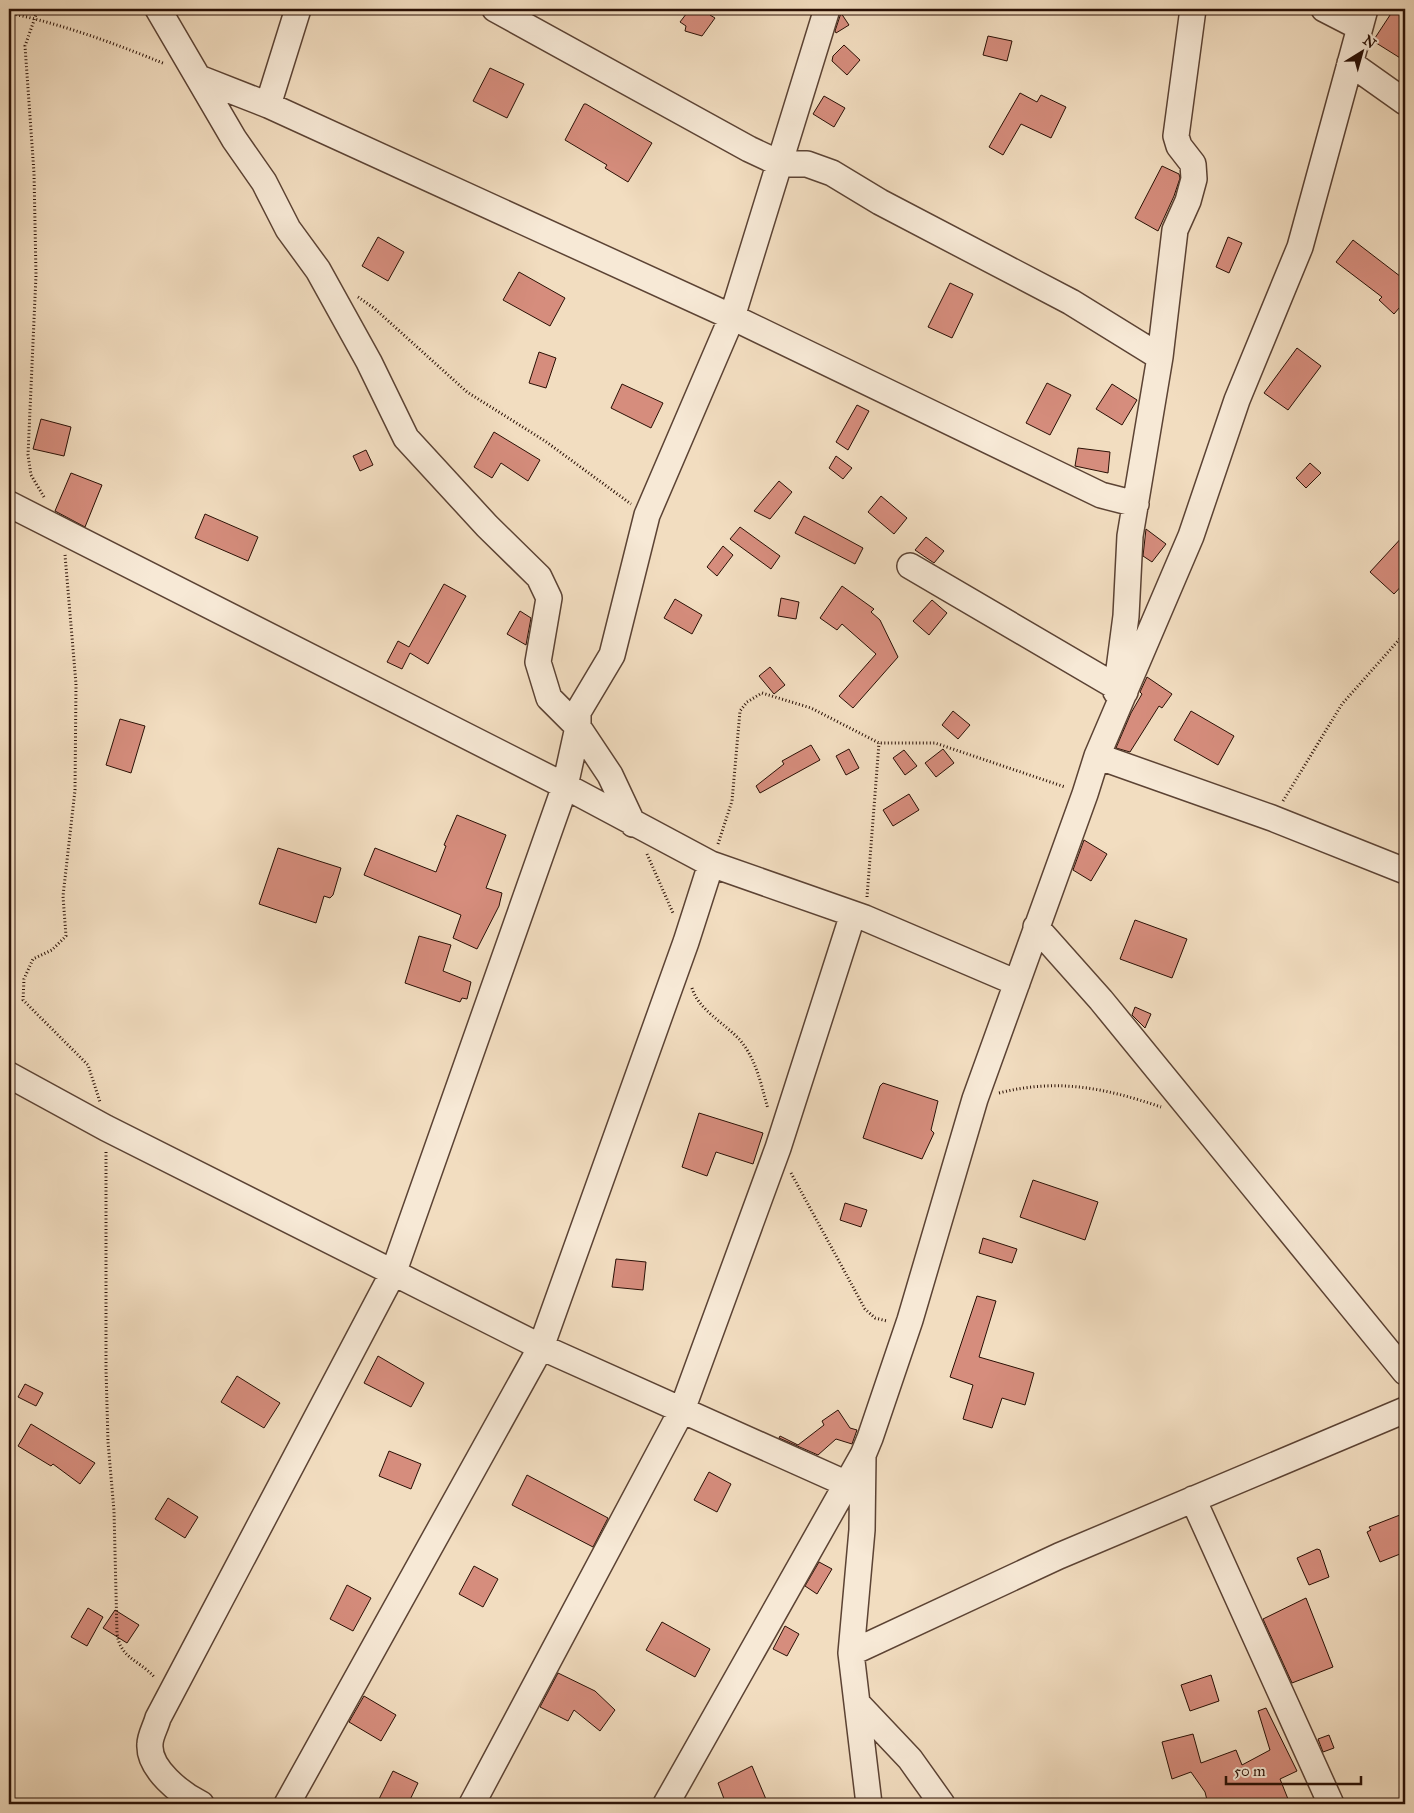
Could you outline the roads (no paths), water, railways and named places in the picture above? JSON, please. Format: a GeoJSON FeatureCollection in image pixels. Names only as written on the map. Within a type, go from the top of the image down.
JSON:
{"type":"FeatureCollection","features":[{"type":"Feature","properties":{"kind":"street"},"geometry":{"type":"LineString","coordinates":[[158,9],[234,138],[264,182],[288,229],[322,278],[369,362],[406,438],[487,526],[539,577],[550,598],[538,662],[549,698],[578,728],[610,775],[633,824]]}},
{"type":"Feature","properties":{"kind":"street"},"geometry":{"type":"LineString","coordinates":[[268,105],[298,9]]}},
{"type":"Feature","properties":{"kind":"street"},"geometry":{"type":"LineString","coordinates":[[494,9],[726,137],[781,164],[807,164],[832,173],[880,202],[1072,302],[1160,356]]}},
{"type":"Feature","properties":{"kind":"street"},"geometry":{"type":"LineString","coordinates":[[196,1803],[160,1773],[151,1754],[150,1743],[158,1718],[394,1271],[565,786],[578,728],[578,712],[612,655],[647,515],[732,317],[781,164],[827,9]]}},
{"type":"Feature","properties":{"kind":"street"},"geometry":{"type":"LineString","coordinates":[[1121,690],[1130,536],[1160,356],[1175,230],[1188,201],[1194,179],[1193,164],[1179,146],[1176,136],[1192,9]]}},
{"type":"Feature","properties":{"kind":"street"},"geometry":{"type":"LineString","coordinates":[[666,1804],[863,1455],[910,1320],[975,1099],[1085,794],[1096,756],[1112,723],[1121,690],[1191,536],[1237,400],[1300,247],[1362,18],[1324,9]]}},
{"type":"Feature","properties":{"kind":"street"},"geometry":{"type":"LineString","coordinates":[[1350,63],[1405,102]]}},
{"type":"Feature","properties":{"kind":"street"},"geometry":{"type":"LineString","coordinates":[[199,78],[268,105],[732,317],[1101,494],[1136,504]]}},
{"type":"Feature","properties":{"kind":"street"},"geometry":{"type":"LineString","coordinates":[[12,511],[62,530],[565,786],[711,864],[859,916],[1017,983]]}},
{"type":"Feature","properties":{"kind":"street"},"geometry":{"type":"LineString","coordinates":[[910,566],[1121,690]]}},
{"type":"Feature","properties":{"kind":"street"},"geometry":{"type":"LineString","coordinates":[[1096,756],[1272,818],[1405,871]]}},
{"type":"Feature","properties":{"kind":"street"},"geometry":{"type":"LineString","coordinates":[[287,1804],[541,1347],[686,942],[711,864]]}},
{"type":"Feature","properties":{"kind":"street"},"geometry":{"type":"LineString","coordinates":[[472,1804],[682,1410],[778,1148],[859,916]]}},
{"type":"Feature","properties":{"kind":"street"},"geometry":{"type":"LineString","coordinates":[[1036,927],[1101,1000],[1405,1372]]}},
{"type":"Feature","properties":{"kind":"street"},"geometry":{"type":"LineString","coordinates":[[9,1075],[106,1128],[394,1271],[541,1347],[847,1484]]}},
{"type":"Feature","properties":{"kind":"street"},"geometry":{"type":"LineString","coordinates":[[851,1653],[1059,1556],[1405,1410]]}},
{"type":"Feature","properties":{"kind":"street"},"geometry":{"type":"LineString","coordinates":[[863,1455],[862,1530],[851,1653],[869,1804]]}},
{"type":"Feature","properties":{"kind":"street"},"geometry":{"type":"LineString","coordinates":[[1193,1499],[1331,1804]]}},
{"type":"Feature","properties":{"kind":"street"},"geometry":{"type":"LineString","coordinates":[[858,1704],[910,1759],[942,1804]]}}]}
